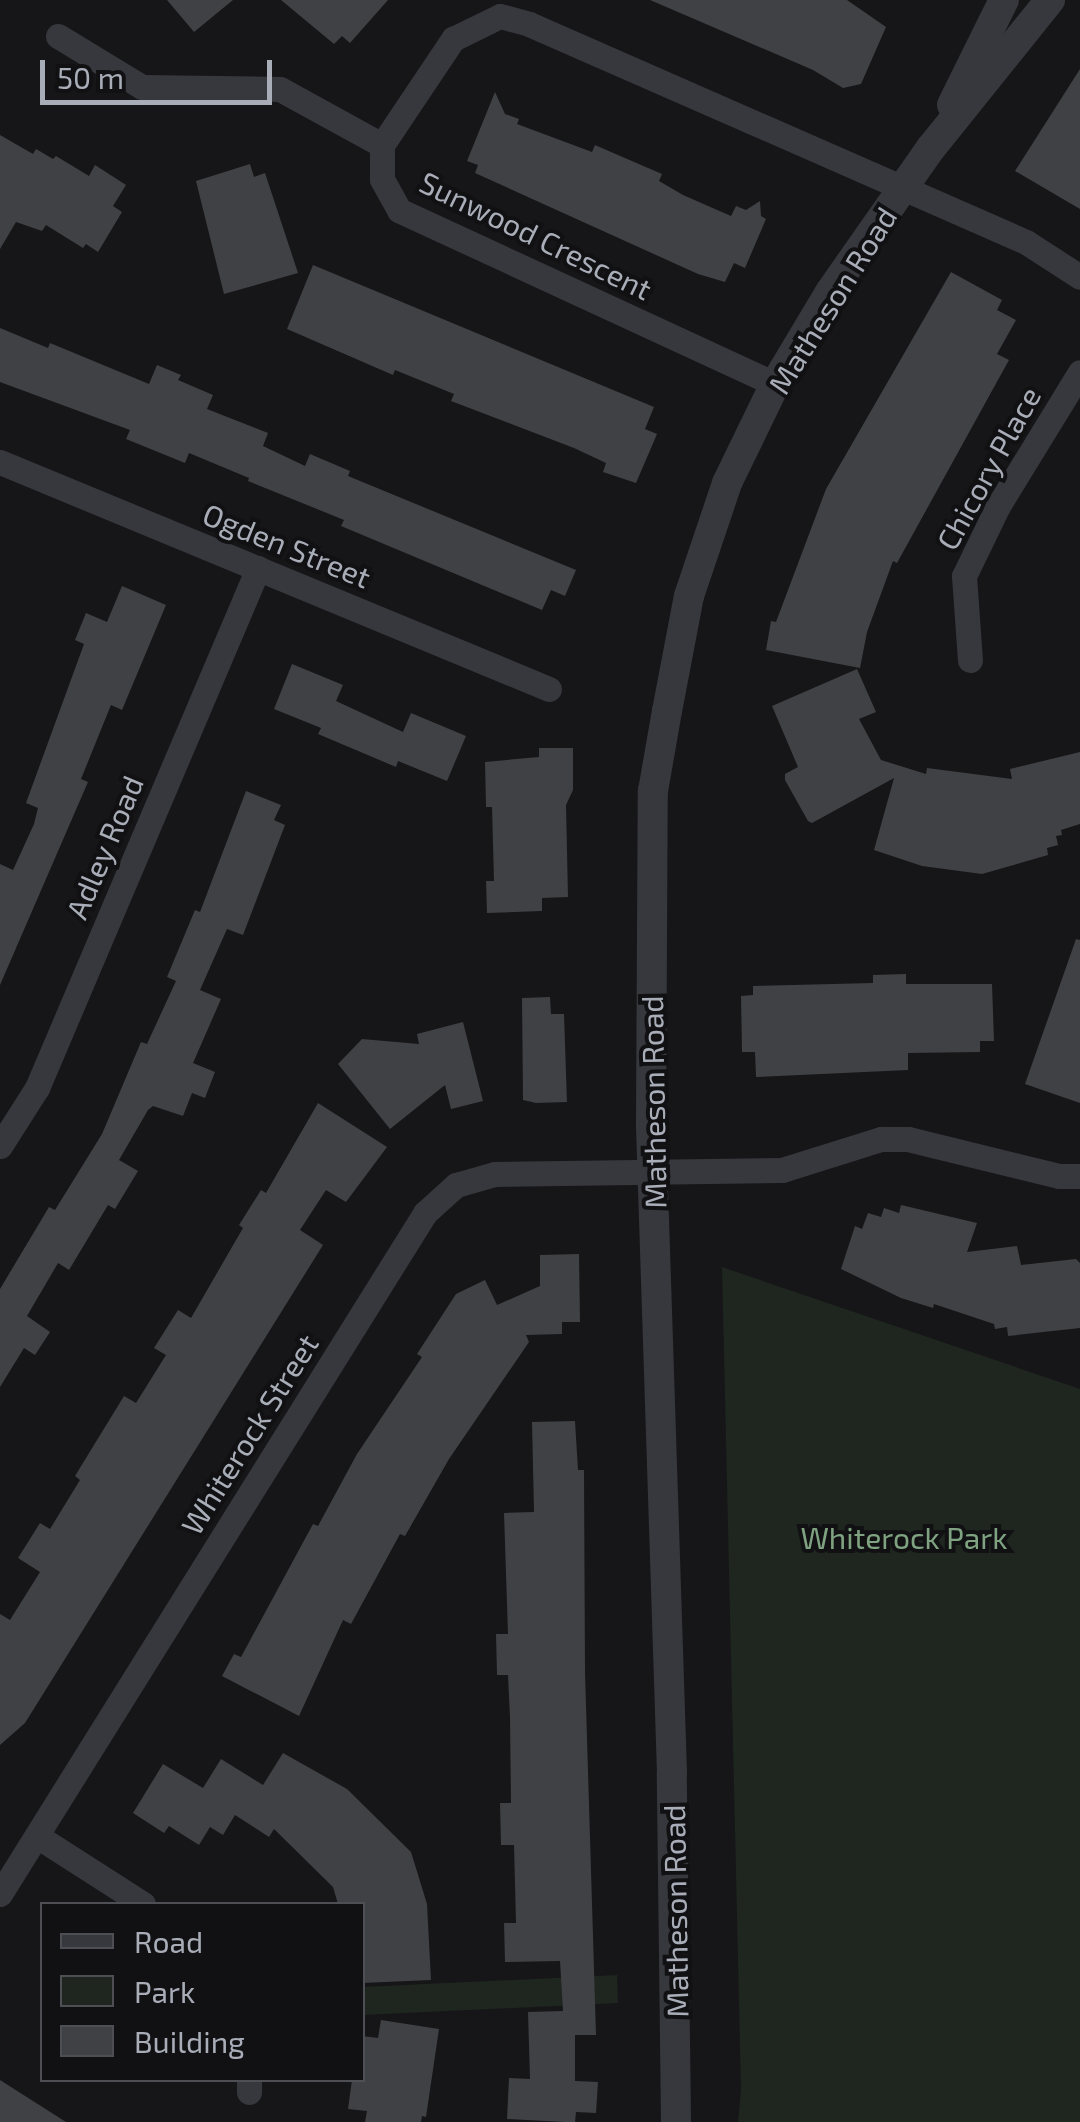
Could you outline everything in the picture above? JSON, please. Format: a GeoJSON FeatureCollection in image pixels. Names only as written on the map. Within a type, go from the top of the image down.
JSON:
{"type":"FeatureCollection","features":[{"type":"Feature","properties":{"kind":"street","name":"Matheson Road"},"geometry":{"type":"LineString","coordinates":[[930,148],[1004,0]]}},
{"type":"Feature","properties":{"kind":"street","name":"Matheson Road"},"geometry":{"type":"LineString","coordinates":[[676,2122],[672,1773],[654,1169],[653,791],[689,596],[727,482],[775,384],[830,292],[930,148],[1050,0]]}},
{"type":"Feature","properties":{"kind":"street"},"geometry":{"type":"LineString","coordinates":[[58,36],[142,87],[280,89],[382,145],[453,39],[500,16],[529,24],[1026,242],[1080,276]]}},
{"type":"Feature","properties":{"kind":"street","name":"Sunwood Crescent"},"geometry":{"type":"LineString","coordinates":[[382,145],[382,179],[399,210],[775,384]]}},
{"type":"Feature","properties":{"kind":"street","name":"Chicory Place"},"geometry":{"type":"LineString","coordinates":[[970,660],[964,576],[998,506],[1080,372]]}},
{"type":"Feature","properties":{"kind":"street","name":"Ogden Street"},"geometry":{"type":"LineString","coordinates":[[0,462],[549,689]]}},
{"type":"Feature","properties":{"kind":"street","name":"Adley Road"},"geometry":{"type":"LineString","coordinates":[[0,1146],[37,1088],[258,568]]}},
{"type":"Feature","properties":{"kind":"street","name":"Whiterock Street"},"geometry":{"type":"LineString","coordinates":[[0,1894],[425,1213],[456,1184],[495,1174],[800,1168],[867,1142],[908,1139],[1059,1176],[1080,1176]]}},
{"type":"Feature","properties":{"kind":"street"},"geometry":{"type":"LineString","coordinates":[[37,1836],[140,1902]]}},
{"type":"Feature","properties":{"kind":"green space","name":"Whiterock Park"},"geometry":{"type":"Polygon","coordinates":[[[722,1267],[1080,1389],[1080,2122],[738,2122],[741,2090],[722,1267]]]}},
{"type":"Feature","properties":{"kind":"green space"},"geometry":{"type":"Polygon","coordinates":[[[617,1975],[618,2003],[365,2015],[365,1987],[617,1975]]]}},
{"type":"Feature","properties":{"kind":"building"},"geometry":{"type":"Polygon","coordinates":[[[167,0],[233,0],[194,32],[167,0]]]}},
{"type":"Feature","properties":{"kind":"building"},"geometry":{"type":"Polygon","coordinates":[[[281,0],[388,0],[350,43],[342,36],[334,44],[281,0]]]}},
{"type":"Feature","properties":{"kind":"building"},"geometry":{"type":"Polygon","coordinates":[[[650,0],[847,0],[886,27],[861,84],[843,88],[813,70],[650,0]]]}},
{"type":"Feature","properties":{"kind":"building"},"geometry":{"type":"Polygon","coordinates":[[[1080,69],[1080,209],[1015,171],[1080,69]]]}},
{"type":"Feature","properties":{"kind":"building"},"geometry":{"type":"Polygon","coordinates":[[[495,92],[505,114],[519,119],[517,124],[592,152],[595,145],[662,174],[659,181],[731,216],[736,206],[746,210],[760,201],[761,216],[766,219],[745,268],[734,263],[725,282],[698,274],[475,173],[478,165],[467,161],[495,92]]]}},
{"type":"Feature","properties":{"kind":"building"},"geometry":{"type":"Polygon","coordinates":[[[0,135],[33,154],[36,149],[53,159],[56,156],[89,176],[95,165],[126,185],[113,206],[122,212],[98,252],[86,244],[83,248],[46,225],[42,231],[16,222],[0,249],[0,135]]]}},
{"type":"Feature","properties":{"kind":"building"},"geometry":{"type":"Polygon","coordinates":[[[250,164],[254,177],[265,173],[298,273],[224,294],[196,181],[250,164]]]}},
{"type":"Feature","properties":{"kind":"building"},"geometry":{"type":"Polygon","coordinates":[[[313,265],[654,407],[645,429],[657,434],[636,483],[603,472],[606,463],[574,448],[451,401],[454,394],[395,370],[393,375],[287,329],[313,265]]]}},
{"type":"Feature","properties":{"kind":"building"},"geometry":{"type":"Polygon","coordinates":[[[951,272],[1002,300],[997,310],[1016,320],[997,354],[1009,360],[897,563],[893,561],[867,632],[860,668],[766,650],[771,621],[776,622],[826,489],[951,272]]]}},
{"type":"Feature","properties":{"kind":"building"},"geometry":{"type":"Polygon","coordinates":[[[0,328],[48,348],[50,343],[149,384],[157,365],[181,375],[178,380],[213,395],[207,409],[268,433],[263,446],[305,466],[310,454],[350,471],[348,476],[576,570],[565,596],[551,590],[542,610],[341,526],[344,520],[248,481],[249,478],[189,453],[185,463],[126,439],[130,430],[0,382],[0,328]]]}},
{"type":"Feature","properties":{"kind":"building"},"geometry":{"type":"Polygon","coordinates":[[[122,586],[166,605],[122,710],[111,705],[81,779],[88,782],[0,985],[0,864],[13,870],[34,824],[38,808],[26,803],[84,644],[75,640],[86,613],[107,622],[122,586]]]}},
{"type":"Feature","properties":{"kind":"building"},"geometry":{"type":"Polygon","coordinates":[[[292,664],[343,685],[336,701],[403,732],[411,713],[466,736],[447,781],[398,761],[396,767],[318,734],[321,728],[274,709],[292,664]]]}},
{"type":"Feature","properties":{"kind":"building"},"geometry":{"type":"Polygon","coordinates":[[[857,669],[876,712],[859,719],[881,760],[926,774],[927,768],[1012,779],[1010,769],[1080,752],[1080,824],[1061,830],[1062,835],[1056,836],[1058,845],[1047,848],[1048,855],[982,874],[922,866],[874,850],[894,778],[812,823],[808,821],[785,780],[785,774],[798,767],[772,706],[857,669]]]}},
{"type":"Feature","properties":{"kind":"building"},"geometry":{"type":"Polygon","coordinates":[[[539,748],[573,748],[573,790],[566,805],[568,897],[542,898],[542,911],[487,913],[486,881],[494,881],[492,807],[486,807],[485,762],[539,757],[539,748]]]}},
{"type":"Feature","properties":{"kind":"building"},"geometry":{"type":"Polygon","coordinates":[[[246,791],[281,805],[274,820],[285,825],[243,935],[227,929],[200,990],[221,999],[193,1063],[215,1072],[205,1098],[192,1093],[183,1116],[153,1106],[148,1110],[119,1160],[138,1171],[115,1209],[108,1205],[69,1270],[58,1263],[27,1316],[50,1332],[35,1355],[24,1348],[0,1387],[0,1289],[49,1207],[55,1210],[102,1134],[141,1042],[147,1044],[176,981],[167,977],[195,910],[200,912],[246,791]]]}},
{"type":"Feature","properties":{"kind":"building"},"geometry":{"type":"Polygon","coordinates":[[[1076,939],[1080,940],[1080,1103],[1025,1084],[1076,939]]]}},
{"type":"Feature","properties":{"kind":"building"},"geometry":{"type":"Polygon","coordinates":[[[906,974],[906,984],[992,984],[994,1041],[980,1041],[980,1052],[908,1053],[908,1070],[756,1077],[755,1052],[742,1052],[741,996],[753,995],[753,986],[873,983],[873,975],[906,974]]]}},
{"type":"Feature","properties":{"kind":"building"},"geometry":{"type":"Polygon","coordinates":[[[550,997],[551,1014],[564,1014],[567,1102],[536,1103],[523,1100],[522,998],[550,997]]]}},
{"type":"Feature","properties":{"kind":"building"},"geometry":{"type":"Polygon","coordinates":[[[463,1022],[483,1101],[451,1109],[445,1085],[390,1129],[338,1064],[362,1039],[419,1044],[417,1034],[463,1022]]]}},
{"type":"Feature","properties":{"kind":"building"},"geometry":{"type":"Polygon","coordinates":[[[318,1103],[387,1147],[346,1202],[326,1190],[300,1230],[323,1245],[25,1723],[0,1745],[0,1614],[10,1620],[40,1572],[18,1558],[40,1523],[50,1529],[80,1480],[75,1476],[124,1396],[136,1403],[166,1355],[154,1348],[178,1310],[191,1318],[243,1228],[239,1225],[261,1190],[266,1193],[318,1103]]]}},
{"type":"Feature","properties":{"kind":"building"},"geometry":{"type":"Polygon","coordinates":[[[901,1205],[977,1223],[967,1252],[1017,1246],[1021,1265],[1076,1259],[1080,1263],[1080,1328],[1008,1336],[1007,1327],[995,1329],[994,1324],[934,1304],[933,1308],[901,1298],[841,1269],[855,1226],[862,1229],[868,1213],[881,1217],[884,1208],[899,1213],[901,1205]]]}},
{"type":"Feature","properties":{"kind":"building"},"geometry":{"type":"Polygon","coordinates":[[[579,1254],[580,1322],[562,1322],[562,1334],[526,1335],[529,1342],[449,1459],[405,1536],[400,1534],[351,1624],[343,1620],[299,1716],[222,1676],[234,1654],[241,1657],[313,1524],[318,1526],[357,1454],[422,1357],[417,1354],[456,1294],[485,1280],[497,1305],[540,1286],[540,1255],[579,1254]]]}},
{"type":"Feature","properties":{"kind":"building"},"geometry":{"type":"Polygon","coordinates":[[[575,1421],[578,1470],[584,1470],[585,1673],[596,2035],[575,2035],[575,2081],[598,2082],[596,2113],[576,2112],[575,2122],[507,2119],[509,2078],[530,2079],[528,2012],[563,2011],[560,1961],[505,1962],[504,1923],[516,1923],[514,1845],[501,1845],[500,1803],[511,1803],[508,1675],[497,1675],[496,1634],[508,1634],[504,1513],[534,1512],[532,1422],[575,1421]]]}},
{"type":"Feature","properties":{"kind":"building"},"geometry":{"type":"Polygon","coordinates":[[[283,1753],[347,1789],[411,1852],[427,1904],[431,1980],[365,1983],[365,1902],[337,1902],[333,1887],[274,1829],[269,1837],[235,1815],[223,1835],[210,1827],[199,1845],[169,1826],[164,1833],[133,1813],[163,1764],[203,1788],[221,1759],[263,1785],[283,1753]]]}},
{"type":"Feature","properties":{"kind":"building"},"geometry":{"type":"Polygon","coordinates":[[[381,2020],[439,2029],[426,2117],[422,2116],[421,2122],[365,2122],[367,2111],[348,2109],[352,2082],[365,2082],[365,2036],[378,2038],[381,2020]]]}},
{"type":"Feature","properties":{"kind":"building"},"geometry":{"type":"Polygon","coordinates":[[[0,2080],[66,2122],[0,2122],[0,2080]]]}}]}
